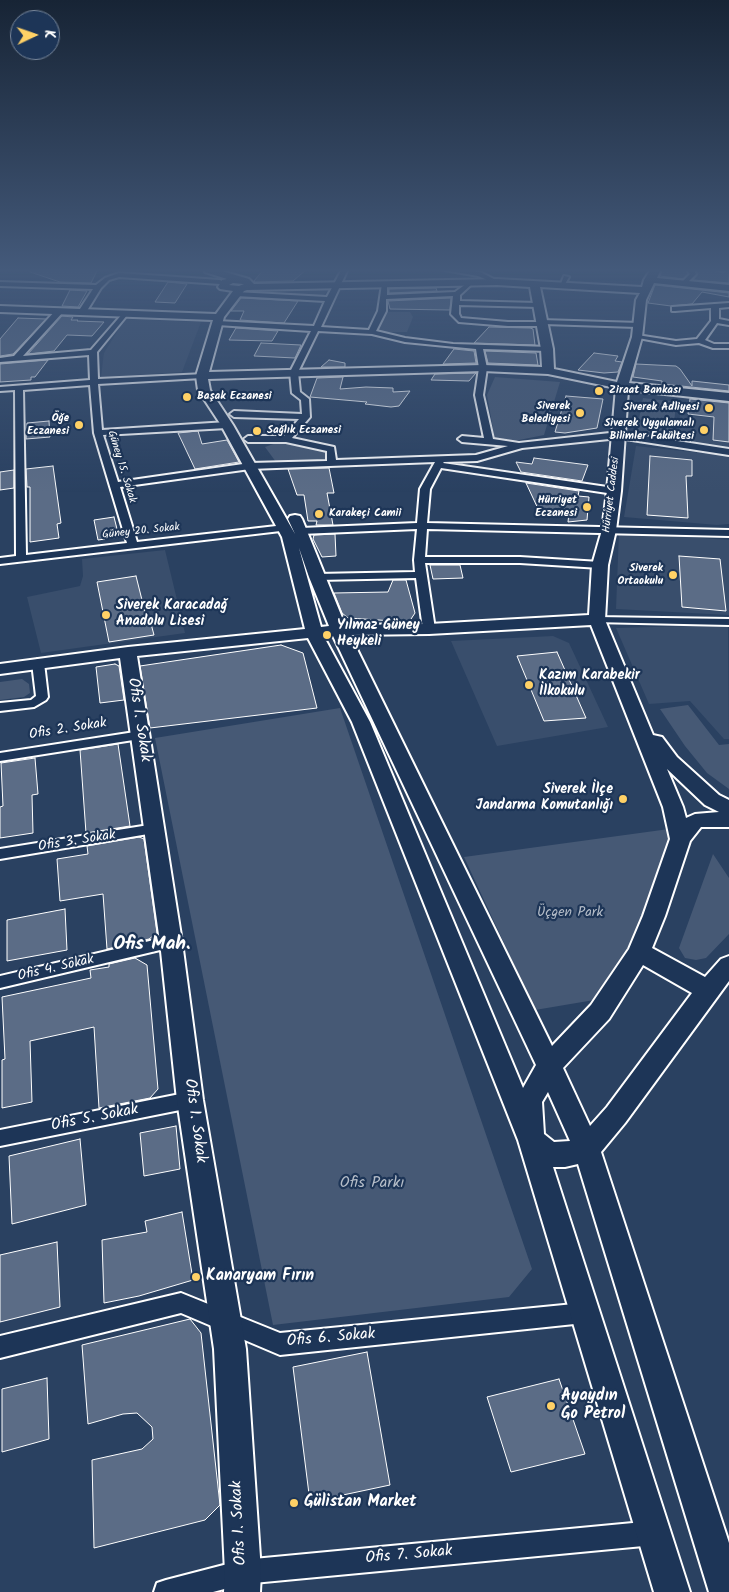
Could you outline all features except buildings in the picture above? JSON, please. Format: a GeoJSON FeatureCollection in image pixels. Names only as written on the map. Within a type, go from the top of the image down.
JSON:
{"type":"FeatureCollection","features":[{"type":"Feature","properties":{"kind":"main road"},"geometry":{"type":"LineString","coordinates":[[212,343],[202,376],[204,390],[248,439],[274,482]]}},
{"type":"Feature","properties":{"kind":"main road"},"geometry":{"type":"LineString","coordinates":[[546,343],[548,371]]}},
{"type":"Feature","properties":{"kind":"main road","name":"Hürriyet Caddesi"},"geometry":{"type":"LineString","coordinates":[[634,343],[622,386],[614,491],[609,530],[600,565],[598,620],[638,717]]}},
{"type":"Feature","properties":{"kind":"main road"},"geometry":{"type":"LineString","coordinates":[[202,376],[482,368],[548,371],[622,386],[729,397]]}},
{"type":"Feature","properties":{"kind":"main road"},"geometry":{"type":"LineString","coordinates":[[231,419],[250,466],[289,537],[314,633],[361,722],[531,1140],[672,1592]]}},
{"type":"Feature","properties":{"kind":"main road"},"geometry":{"type":"LineString","coordinates":[[288,507],[301,531],[317,577],[339,630],[530,1025],[587,1149],[727,1592]]}},
{"type":"Feature","properties":{"kind":"main road"},"geometry":{"type":"LineString","coordinates":[[0,669],[128,652],[339,630],[428,629],[598,620]]}},
{"type":"Feature","properties":{"kind":"main road","name":"Ofis 1. Sokak"},"geometry":{"type":"LineString","coordinates":[[128,652],[171,942],[190,1100],[230,1349],[243,1582]]}},
{"type":"Feature","properties":{"kind":"main road"},"geometry":{"type":"LineString","coordinates":[[638,717],[670,761],[712,800],[729,808]]}},
{"type":"Feature","properties":{"kind":"main road"},"geometry":{"type":"LineString","coordinates":[[638,717],[673,807],[680,839]]}},
{"type":"Feature","properties":{"kind":"main road"},"geometry":{"type":"LineString","coordinates":[[729,820],[695,821],[680,839],[654,916],[639,952],[600,1012],[548,1067],[529,1101],[531,1140],[549,1154],[565,1155],[587,1149],[616,1115],[708,990],[729,965]]}},
{"type":"Feature","properties":{"kind":"main road"},"geometry":{"type":"LineString","coordinates":[[639,952],[708,990]]}},
{"type":"Feature","properties":{"kind":"street"},"geometry":{"type":"LineString","coordinates":[[17,358],[30,343]]}},
{"type":"Feature","properties":{"kind":"street"},"geometry":{"type":"LineString","coordinates":[[0,360],[93,352],[100,343]]}},
{"type":"Feature","properties":{"kind":"street"},"geometry":{"type":"LineString","coordinates":[[286,439],[306,416],[305,399],[296,393],[294,372],[308,343]]}},
{"type":"Feature","properties":{"kind":"street"},"geometry":{"type":"LineString","coordinates":[[431,343],[453,346],[548,349]]}},
{"type":"Feature","properties":{"kind":"street"},"geometry":{"type":"LineString","coordinates":[[706,343],[714,346],[729,346]]}},
{"type":"Feature","properties":{"kind":"street"},"geometry":{"type":"LineString","coordinates":[[479,347],[482,368],[479,395],[489,441]]}},
{"type":"Feature","properties":{"kind":"street","name":"Güney 15. Sokak"},"geometry":{"type":"LineString","coordinates":[[93,352],[98,433],[133,545]]}},
{"type":"Feature","properties":{"kind":"street"},"geometry":{"type":"LineString","coordinates":[[0,389],[202,376]]}},
{"type":"Feature","properties":{"kind":"street"},"geometry":{"type":"LineString","coordinates":[[19,387],[21,558]]}},
{"type":"Feature","properties":{"kind":"street"},"geometry":{"type":"LineString","coordinates":[[98,433],[231,419],[306,416]]}},
{"type":"Feature","properties":{"kind":"street"},"geometry":{"type":"LineString","coordinates":[[114,485],[250,466],[332,463],[440,463],[477,458],[520,445],[619,435],[729,452]]}},
{"type":"Feature","properties":{"kind":"street"},"geometry":{"type":"LineString","coordinates":[[248,439],[286,439],[331,449],[332,463]]}},
{"type":"Feature","properties":{"kind":"street"},"geometry":{"type":"LineString","coordinates":[[462,439],[520,445]]}},
{"type":"Feature","properties":{"kind":"street"},"geometry":{"type":"LineString","coordinates":[[440,463],[614,491]]}},
{"type":"Feature","properties":{"kind":"street"},"geometry":{"type":"LineString","coordinates":[[428,629],[418,560],[425,489],[440,463]]}},
{"type":"Feature","properties":{"kind":"street"},"geometry":{"type":"LineString","coordinates":[[301,531],[422,526],[729,533]]}},
{"type":"Feature","properties":{"kind":"street","name":"Güney 20. Sokak"},"geometry":{"type":"LineString","coordinates":[[0,560],[285,528]]}},
{"type":"Feature","properties":{"kind":"street"},"geometry":{"type":"LineString","coordinates":[[418,560],[520,560],[600,565]]}},
{"type":"Feature","properties":{"kind":"street"},"geometry":{"type":"LineString","coordinates":[[317,577],[420,575]]}},
{"type":"Feature","properties":{"kind":"street"},"geometry":{"type":"LineString","coordinates":[[598,620],[729,622]]}},
{"type":"Feature","properties":{"kind":"street"},"geometry":{"type":"LineString","coordinates":[[0,707],[34,703],[42,697],[38,664]]}},
{"type":"Feature","properties":{"kind":"street","name":"Ofis 2. Sokak"},"geometry":{"type":"LineString","coordinates":[[0,757],[141,734]]}},
{"type":"Feature","properties":{"kind":"street","name":"Ofis 3. Sokak"},"geometry":{"type":"LineString","coordinates":[[0,854],[155,829]]}},
{"type":"Feature","properties":{"kind":"street","name":"Ofis 4. Sokak"},"geometry":{"type":"LineString","coordinates":[[0,982],[171,942]]}},
{"type":"Feature","properties":{"kind":"street","name":"Ofis 5. Sokak"},"geometry":{"type":"LineString","coordinates":[[0,1138],[190,1100]]}},
{"type":"Feature","properties":{"kind":"street","name":"Ofis 6. Sokak"},"geometry":{"type":"LineString","coordinates":[[0,1347],[181,1303],[226,1320],[280,1344],[584,1313]]}},
{"type":"Feature","properties":{"kind":"street","name":"Ofis 7. Sokak"},"geometry":{"type":"LineString","coordinates":[[166,1592],[654,1533]]}},
{"type":"Feature","properties":{"kind":"shaded area"},"geometry":{"type":"Polygon","coordinates":[[[110,343],[193,343],[182,372],[101,377],[104,353],[110,343]]]}},
{"type":"Feature","properties":{"kind":"shaded area","name":"Siverek Uygulamalı Bilimler Fakültesi"},"geometry":{"type":"Polygon","coordinates":[[[680,415],[729,419],[729,449],[678,442],[680,415]]]}},
{"type":"Feature","properties":{"kind":"shaded area"},"geometry":{"type":"Polygon","coordinates":[[[636,446],[729,456],[729,524],[717,525],[624,517],[636,446]]]}},
{"type":"Feature","properties":{"kind":"shaded area","name":"Siverek Ortaokulu"},"geometry":{"type":"Polygon","coordinates":[[[619,532],[729,540],[729,615],[616,609],[619,532]]]}},
{"type":"Feature","properties":{"kind":"shaded area","name":"Siverek Karacadağ Anadolu Lisesi"},"geometry":{"type":"Polygon","coordinates":[[[165,550],[185,633],[41,653],[27,597],[80,586],[83,576],[82,559],[165,550]]]}},
{"type":"Feature","properties":{"kind":"shaded area"},"geometry":{"type":"Polygon","coordinates":[[[728,625],[729,739],[724,739],[690,701],[649,704],[616,628],[728,625]]]}},
{"type":"Feature","properties":{"kind":"shaded area","name":"Kazım Karabekir İlkokulu"},"geometry":{"type":"Polygon","coordinates":[[[553,636],[569,643],[608,727],[497,746],[451,641],[553,636]]]}},
{"type":"Feature","properties":{"kind":"green space"},"geometry":{"type":"Polygon","coordinates":[[[495,377],[560,382],[544,435],[514,441],[495,440],[487,395],[495,377]]]}},
{"type":"Feature","properties":{"kind":"green space"},"geometry":{"type":"Polygon","coordinates":[[[643,398],[676,402],[673,437],[636,435],[643,398]]]}},
{"type":"Feature","properties":{"kind":"green space"},"geometry":{"type":"Polygon","coordinates":[[[279,442],[330,453],[326,461],[276,462],[265,447],[279,442]]]}},
{"type":"Feature","properties":{"kind":"green space"},"geometry":{"type":"Polygon","coordinates":[[[22,679],[29,684],[30,693],[24,697],[0,700],[0,682],[22,679]]]}},
{"type":"Feature","properties":{"kind":"green space"},"geometry":{"type":"Polygon","coordinates":[[[688,705],[719,745],[729,744],[729,789],[707,773],[685,746],[660,709],[688,705]]]}},
{"type":"Feature","properties":{"kind":"green space","name":"Ofis Parkı"},"geometry":{"type":"Polygon","coordinates":[[[340,708],[532,1269],[509,1297],[273,1325],[155,738],[340,708]]]}},
{"type":"Feature","properties":{"kind":"green space","name":"Üçgen Park"},"geometry":{"type":"Polygon","coordinates":[[[669,829],[674,846],[612,997],[535,1010],[464,857],[669,829]]]}},
{"type":"Feature","properties":{"kind":"green space"},"geometry":{"type":"Polygon","coordinates":[[[713,854],[729,878],[729,934],[706,958],[696,960],[685,958],[679,948],[713,854]]]}},
{"type":"Feature","properties":{"kind":"place","name":"Ziraat Bankası"},"geometry":{"type":"Point","coordinates":[599,391]}},
{"type":"Feature","properties":{"kind":"place","name":"Başak Eczanesi"},"geometry":{"type":"Point","coordinates":[187,397]}},
{"type":"Feature","properties":{"kind":"place","name":"Siverek Adliyesi"},"geometry":{"type":"Point","coordinates":[709,408]}},
{"type":"Feature","properties":{"kind":"place","name":"Siverek Belediyesi"},"geometry":{"type":"Point","coordinates":[580,413]}},
{"type":"Feature","properties":{"kind":"place","name":"Öğe Eczanesi"},"geometry":{"type":"Point","coordinates":[79,425]}},
{"type":"Feature","properties":{"kind":"place","name":"Siverek Uygulamalı Bilimler Fakültesi"},"geometry":{"type":"Point","coordinates":[704,430]}},
{"type":"Feature","properties":{"kind":"place","name":"Sağlık Eczanesi"},"geometry":{"type":"Point","coordinates":[257,431]}},
{"type":"Feature","properties":{"kind":"place","name":"Hürriyet Eczanesi"},"geometry":{"type":"Point","coordinates":[587,507]}},
{"type":"Feature","properties":{"kind":"place","name":"Karakeçi Camii"},"geometry":{"type":"Point","coordinates":[319,514]}},
{"type":"Feature","properties":{"kind":"place","name":"Siverek Ortaokulu"},"geometry":{"type":"Point","coordinates":[673,575]}},
{"type":"Feature","properties":{"kind":"place","name":"Siverek Karacadağ Anadolu Lisesi"},"geometry":{"type":"Point","coordinates":[106,615]}},
{"type":"Feature","properties":{"kind":"place","name":"Yılmaz Güney Heykeli"},"geometry":{"type":"Point","coordinates":[327,635]}},
{"type":"Feature","properties":{"kind":"place","name":"Kazım Karabekir İlkokulu"},"geometry":{"type":"Point","coordinates":[529,685]}},
{"type":"Feature","properties":{"kind":"place","name":"Siverek İlçe Jandarma Komutanlığı"},"geometry":{"type":"Point","coordinates":[623,799]}},
{"type":"Feature","properties":{"kind":"place","name":"Kanaryam Fırın"},"geometry":{"type":"Point","coordinates":[196,1277]}},
{"type":"Feature","properties":{"kind":"place","name":"Ayaydın Go Petrol"},"geometry":{"type":"Point","coordinates":[551,1406]}},
{"type":"Feature","properties":{"kind":"place","name":"Gülistan Market"},"geometry":{"type":"Point","coordinates":[294,1503]}},
{"type":"Feature","properties":{"kind":"district","name":"Ofis Mah."},"geometry":{"type":"Point","coordinates":[152,946]}}]}
